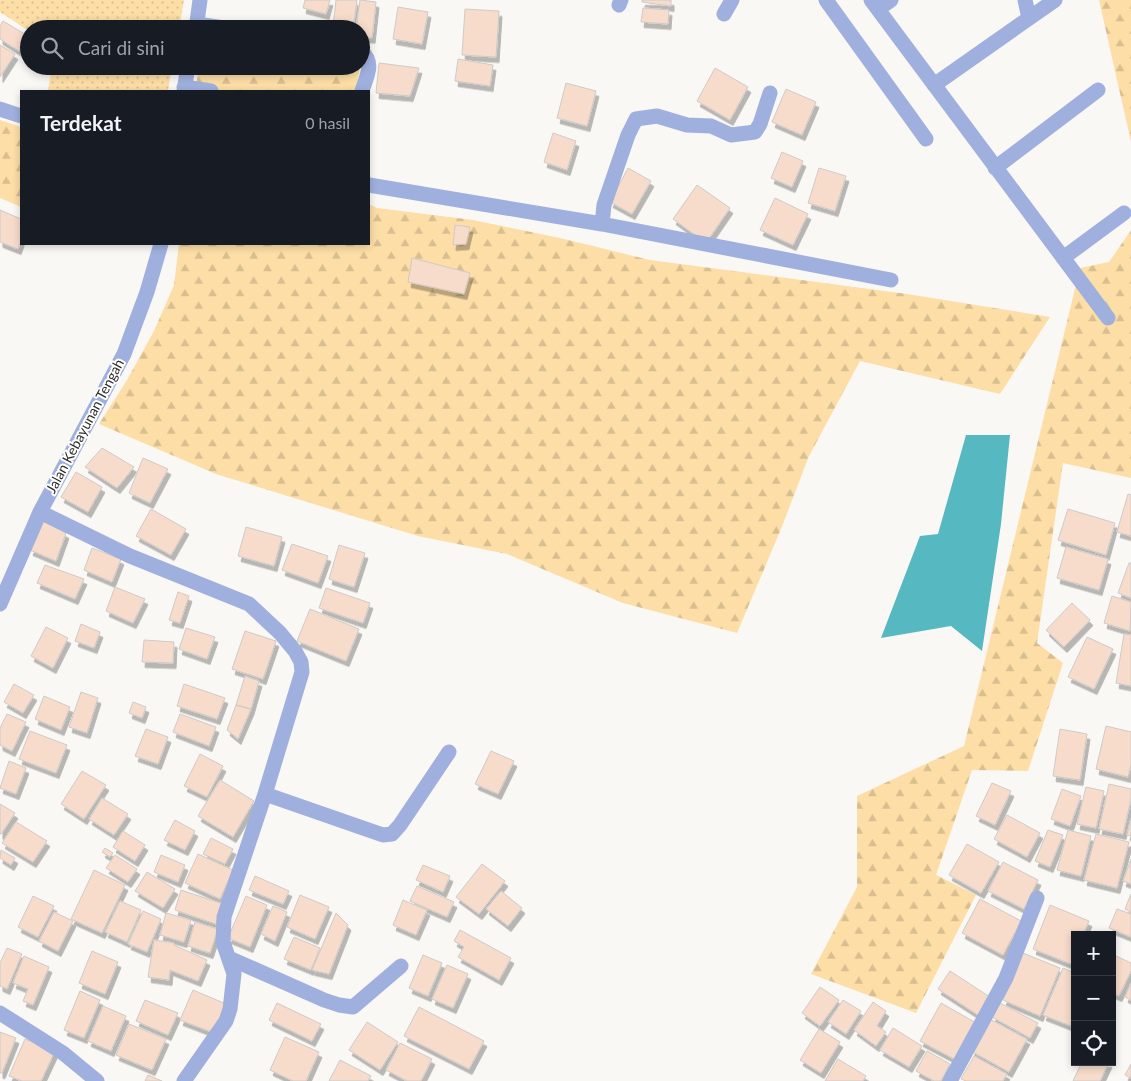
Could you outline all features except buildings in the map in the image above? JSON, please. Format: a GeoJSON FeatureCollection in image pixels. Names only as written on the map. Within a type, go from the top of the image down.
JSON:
{"type":"FeatureCollection","features":[{"type":"Feature","properties":{"kind":"street"},"geometry":{"type":"LineString","coordinates":[[197,20],[200,0]]}},
{"type":"Feature","properties":{"kind":"street"},"geometry":{"type":"LineString","coordinates":[[724,14],[732,0]]}},
{"type":"Feature","properties":{"kind":"street"},"geometry":{"type":"LineString","coordinates":[[826,0],[926,139]]}},
{"type":"Feature","properties":{"kind":"street"},"geometry":{"type":"LineString","coordinates":[[891,0],[875,5],[1108,318]]}},
{"type":"Feature","properties":{"kind":"street"},"geometry":{"type":"LineString","coordinates":[[1025,0],[1029,18]]}},
{"type":"Feature","properties":{"kind":"street"},"geometry":{"type":"LineString","coordinates":[[934,85],[1055,0]]}},
{"type":"Feature","properties":{"kind":"street"},"geometry":{"type":"LineString","coordinates":[[186,75],[184,89],[198,90]]}},
{"type":"Feature","properties":{"kind":"street"},"geometry":{"type":"LineString","coordinates":[[362,90],[366,75]]}},
{"type":"Feature","properties":{"kind":"street"},"geometry":{"type":"LineString","coordinates":[[996,168],[1098,90]]}},
{"type":"Feature","properties":{"kind":"street"},"geometry":{"type":"LineString","coordinates":[[602,224],[604,205],[628,135],[636,119],[657,116],[687,125],[711,126],[731,135],[752,133],[755,132],[760,124],[770,93]]}},
{"type":"Feature","properties":{"kind":"street"},"geometry":{"type":"LineString","coordinates":[[0,109],[20,116]]}},
{"type":"Feature","properties":{"kind":"street"},"geometry":{"type":"LineString","coordinates":[[370,185],[602,224],[891,280]]}},
{"type":"Feature","properties":{"kind":"street"},"geometry":{"type":"LineString","coordinates":[[1062,258],[1124,213]]}},
{"type":"Feature","properties":{"kind":"street","name":"Jalan Kebayunan Tengah"},"geometry":{"type":"LineString","coordinates":[[0,604],[40,512],[124,354],[147,292],[161,245]]}},
{"type":"Feature","properties":{"kind":"street"},"geometry":{"type":"LineString","coordinates":[[40,512],[130,556],[248,604],[280,633],[295,651],[301,662],[302,672],[265,794],[224,917],[223,942],[234,974],[230,1009],[226,1021],[184,1081]]}},
{"type":"Feature","properties":{"kind":"street"},"geometry":{"type":"LineString","coordinates":[[265,794],[383,835],[392,834],[449,752]]}},
{"type":"Feature","properties":{"kind":"street"},"geometry":{"type":"LineString","coordinates":[[950,1081],[1006,978],[1037,898]]}},
{"type":"Feature","properties":{"kind":"street"},"geometry":{"type":"LineString","coordinates":[[229,958],[324,1000],[353,1007],[401,966]]}},
{"type":"Feature","properties":{"kind":"street"},"geometry":{"type":"LineString","coordinates":[[0,1013],[63,1053],[98,1081]]}},
{"type":"Feature","properties":{"kind":"green space"},"geometry":{"type":"Polygon","coordinates":[[[0,0],[184,0],[181,20],[20,20],[20,25],[0,12],[0,0]]]}},
{"type":"Feature","properties":{"kind":"green space"},"geometry":{"type":"Polygon","coordinates":[[[1099,0],[1131,0],[1131,142],[1099,0]]]}},
{"type":"Feature","properties":{"kind":"green space"},"geometry":{"type":"Polygon","coordinates":[[[51,75],[171,75],[168,90],[48,90],[51,75]]]}},
{"type":"Feature","properties":{"kind":"green space"},"geometry":{"type":"Polygon","coordinates":[[[197,75],[359,75],[356,90],[196,90],[197,75]]]}},
{"type":"Feature","properties":{"kind":"green space"},"geometry":{"type":"Polygon","coordinates":[[[0,120],[20,127],[20,207],[0,198],[0,120]]]}},
{"type":"Feature","properties":{"kind":"green space"},"geometry":{"type":"Polygon","coordinates":[[[370,204],[377,208],[473,220],[560,238],[650,260],[907,294],[1050,317],[1000,394],[860,361],[809,456],[781,529],[737,633],[623,603],[507,554],[418,536],[216,474],[99,424],[127,380],[154,331],[174,285],[179,245],[370,245],[370,204]]]}},
{"type":"Feature","properties":{"kind":"green space"},"geometry":{"type":"Polygon","coordinates":[[[1131,230],[1131,478],[1063,463],[1037,643],[1063,663],[1028,771],[972,770],[936,875],[976,895],[916,1013],[811,974],[857,887],[857,796],[964,746],[1080,268],[1109,262],[1131,230]]]}},
{"type":"Feature","properties":{"kind":"water"},"geometry":{"type":"Polygon","coordinates":[[[966,435],[1010,435],[1001,524],[982,651],[951,626],[881,638],[920,536],[938,534],[966,435]]]}}]}
